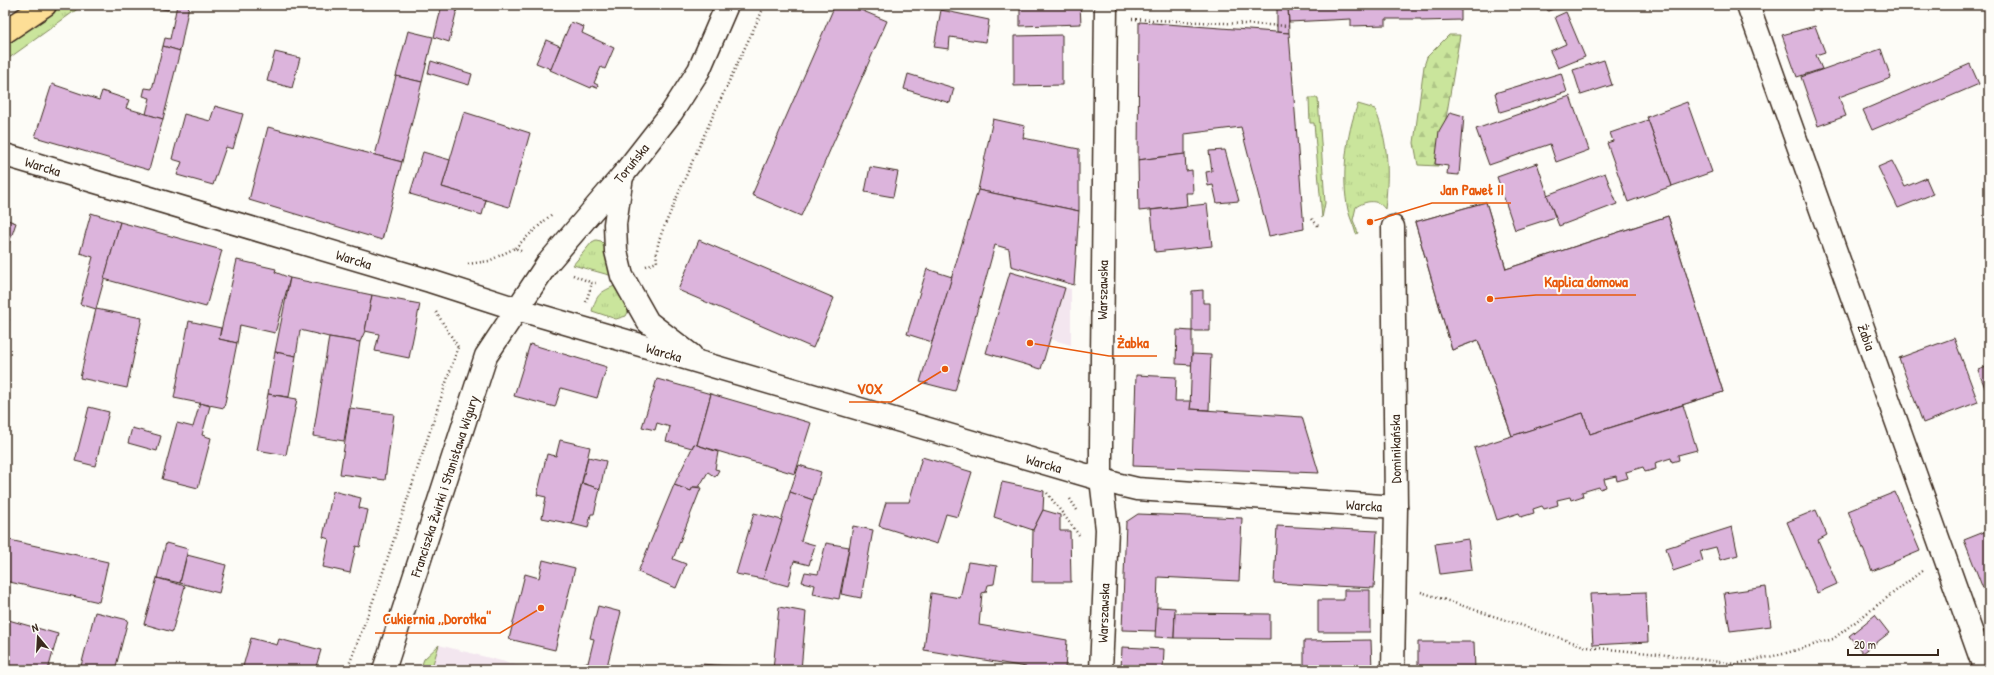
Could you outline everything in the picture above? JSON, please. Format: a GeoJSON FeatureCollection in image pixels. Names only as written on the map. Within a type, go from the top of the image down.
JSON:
{"type":"FeatureCollection","features":[{"type":"Feature","properties":{"kind":"main road"},"geometry":{"type":"LineString","coordinates":[[5,32],[44,5]]}},
{"type":"Feature","properties":{"kind":"street","name":"Toruńska"},"geometry":{"type":"LineString","coordinates":[[517,310],[547,264],[622,176],[672,112],[699,70],[727,5]]}},
{"type":"Feature","properties":{"kind":"street","name":"Żabia"},"geometry":{"type":"LineString","coordinates":[[1748,5],[1945,554],[1985,670]]}},
{"type":"Feature","properties":{"kind":"street","name":"Warszawska"},"geometry":{"type":"LineString","coordinates":[[1101,670],[1107,529],[1101,479],[1106,12]]}},
{"type":"Feature","properties":{"kind":"street","name":"Warcka"},"geometry":{"type":"LineString","coordinates":[[5,155],[430,281],[517,310],[1137,489],[1396,507]]}},
{"type":"Feature","properties":{"kind":"street","name":"Warcka"},"geometry":{"type":"LineString","coordinates":[[622,176],[615,224],[616,251],[622,276],[648,322],[702,363]]}},
{"type":"Feature","properties":{"kind":"street","name":"Dominikańska"},"geometry":{"type":"LineString","coordinates":[[1393,227],[1396,507],[1393,670]]}},
{"type":"Feature","properties":{"kind":"street","name":"Franciszka Żwirki i Stanisława Wigury"},"geometry":{"type":"LineString","coordinates":[[384,670],[486,356],[517,310]]}},
{"type":"Feature","properties":{"kind":"path"},"geometry":{"type":"LineString","coordinates":[[1106,12],[1290,26]]}},
{"type":"Feature","properties":{"kind":"path"},"geometry":{"type":"LineString","coordinates":[[1312,219],[1319,227]]}},
{"type":"Feature","properties":{"kind":"path"},"geometry":{"type":"LineString","coordinates":[[430,281],[424,306],[438,313],[458,347]]}},
{"type":"Feature","properties":{"kind":"path"},"geometry":{"type":"LineString","coordinates":[[1043,488],[1079,536]]}},
{"type":"Feature","properties":{"kind":"path"},"geometry":{"type":"LineString","coordinates":[[1067,495],[1077,510],[1078,516]]}},
{"type":"Feature","properties":{"kind":"path"},"geometry":{"type":"LineString","coordinates":[[1079,529],[1080,542]]}},
{"type":"Feature","properties":{"kind":"path"},"geometry":{"type":"LineString","coordinates":[[1414,590],[1586,647],[1659,654],[1735,664],[1783,654],[1833,639],[1945,554]]}},
{"type":"Feature","properties":{"kind":"shaded area"},"geometry":{"type":"Polygon","coordinates":[[[1010,272],[1071,289],[1071,345],[995,323],[1010,272]]]}},
{"type":"Feature","properties":{"kind":"shaded area"},"geometry":{"type":"Polygon","coordinates":[[[439,645],[536,670],[431,670],[439,645]]]}},
{"type":"Feature","properties":{"kind":"green space"},"geometry":{"type":"Polygon","coordinates":[[[62,5],[83,5],[5,61],[5,45],[62,5]]]}},
{"type":"Feature","properties":{"kind":"green space"},"geometry":{"type":"Polygon","coordinates":[[[1449,35],[1460,35],[1438,166],[1418,165],[1414,143],[1424,66],[1427,57],[1449,35]]]}},
{"type":"Feature","properties":{"kind":"green space"},"geometry":{"type":"Polygon","coordinates":[[[1309,98],[1318,98],[1325,203],[1322,218],[1314,123],[1310,123],[1309,98]]]}},
{"type":"Feature","properties":{"kind":"green space"},"geometry":{"type":"Polygon","coordinates":[[[1358,104],[1375,109],[1380,122],[1387,159],[1387,183],[1385,209],[1375,202],[1363,203],[1356,207],[1353,220],[1358,233],[1356,234],[1348,210],[1345,170],[1350,129],[1358,104]]]}},
{"type":"Feature","properties":{"kind":"green space"},"geometry":{"type":"Polygon","coordinates":[[[596,240],[601,241],[605,245],[611,273],[609,275],[573,265],[592,242],[596,240]]]}},
{"type":"Feature","properties":{"kind":"green space"},"geometry":{"type":"Polygon","coordinates":[[[617,285],[629,310],[626,316],[616,319],[592,311],[600,294],[617,285]]]}},
{"type":"Feature","properties":{"kind":"green space"},"geometry":{"type":"Polygon","coordinates":[[[439,645],[431,670],[420,670],[424,659],[439,645]]]}},
{"type":"Feature","properties":{"kind":"building"},"geometry":{"type":"Polygon","coordinates":[[[152,5],[169,5],[168,10],[151,7],[152,5]]]}},
{"type":"Feature","properties":{"kind":"building"},"geometry":{"type":"Polygon","coordinates":[[[177,5],[189,5],[180,51],[163,46],[165,38],[170,39],[177,5]]]}},
{"type":"Feature","properties":{"kind":"building"},"geometry":{"type":"Polygon","coordinates":[[[442,5],[458,5],[449,42],[434,37],[442,5]]]}},
{"type":"Feature","properties":{"kind":"building"},"geometry":{"type":"Polygon","coordinates":[[[835,5],[849,5],[887,21],[801,216],[752,195],[835,5]]]}},
{"type":"Feature","properties":{"kind":"building"},"geometry":{"type":"Polygon","coordinates":[[[943,5],[941,10],[927,6],[943,5]]]}},
{"type":"Feature","properties":{"kind":"building"},"geometry":{"type":"Polygon","coordinates":[[[1020,5],[1080,5],[1081,24],[1020,26],[1020,5]]]}},
{"type":"Feature","properties":{"kind":"building"},"geometry":{"type":"Polygon","coordinates":[[[1277,5],[1288,5],[1289,33],[1277,32],[1277,5]]]}},
{"type":"Feature","properties":{"kind":"building"},"geometry":{"type":"Polygon","coordinates":[[[1288,5],[1461,5],[1461,20],[1421,21],[1421,19],[1386,19],[1386,25],[1351,26],[1351,19],[1289,22],[1288,5]]]}},
{"type":"Feature","properties":{"kind":"building"},"geometry":{"type":"Polygon","coordinates":[[[1546,5],[1565,5],[1548,11],[1546,5]]]}},
{"type":"Feature","properties":{"kind":"building"},"geometry":{"type":"Polygon","coordinates":[[[941,10],[989,20],[986,42],[950,37],[949,49],[934,47],[941,10]]]}},
{"type":"Feature","properties":{"kind":"building"},"geometry":{"type":"Polygon","coordinates":[[[1566,12],[1585,57],[1558,68],[1550,51],[1566,44],[1555,17],[1566,12]]]}},
{"type":"Feature","properties":{"kind":"building"},"geometry":{"type":"Polygon","coordinates":[[[571,22],[584,27],[582,33],[614,48],[605,69],[601,67],[594,83],[598,85],[597,88],[592,86],[591,88],[550,70],[571,22]]]}},
{"type":"Feature","properties":{"kind":"building"},"geometry":{"type":"Polygon","coordinates":[[[1139,22],[1289,33],[1304,229],[1269,236],[1241,127],[1185,134],[1185,154],[1138,160],[1139,22]]]}},
{"type":"Feature","properties":{"kind":"building"},"geometry":{"type":"Polygon","coordinates":[[[1815,26],[1825,52],[1816,55],[1822,69],[1797,77],[1782,35],[1815,26]]]}},
{"type":"Feature","properties":{"kind":"building"},"geometry":{"type":"Polygon","coordinates":[[[408,31],[433,37],[422,82],[396,76],[408,31]]]}},
{"type":"Feature","properties":{"kind":"building"},"geometry":{"type":"Polygon","coordinates":[[[1062,35],[1062,85],[1014,86],[1014,36],[1062,35]]]}},
{"type":"Feature","properties":{"kind":"building"},"geometry":{"type":"Polygon","coordinates":[[[546,40],[560,46],[551,69],[536,63],[546,40]]]}},
{"type":"Feature","properties":{"kind":"building"},"geometry":{"type":"Polygon","coordinates":[[[163,46],[180,51],[163,119],[146,114],[150,98],[143,96],[145,88],[152,89],[163,46]]]}},
{"type":"Feature","properties":{"kind":"building"},"geometry":{"type":"Polygon","coordinates":[[[1881,49],[1891,78],[1839,97],[1846,116],[1818,126],[1801,77],[1881,49]]]}},
{"type":"Feature","properties":{"kind":"building"},"geometry":{"type":"Polygon","coordinates":[[[275,52],[300,58],[292,88],[267,81],[275,52]]]}},
{"type":"Feature","properties":{"kind":"building"},"geometry":{"type":"Polygon","coordinates":[[[1604,60],[1612,85],[1581,95],[1573,70],[1604,60]]]}},
{"type":"Feature","properties":{"kind":"building"},"geometry":{"type":"Polygon","coordinates":[[[431,61],[472,74],[469,85],[428,73],[431,61]]]}},
{"type":"Feature","properties":{"kind":"building"},"geometry":{"type":"Polygon","coordinates":[[[1970,64],[1979,84],[1872,130],[1863,110],[1970,64]]]}},
{"type":"Feature","properties":{"kind":"building"},"geometry":{"type":"Polygon","coordinates":[[[1561,73],[1567,92],[1500,112],[1495,93],[1561,73]]]}},
{"type":"Feature","properties":{"kind":"building"},"geometry":{"type":"Polygon","coordinates":[[[908,74],[954,88],[950,103],[904,89],[908,74]]]}},
{"type":"Feature","properties":{"kind":"building"},"geometry":{"type":"Polygon","coordinates":[[[396,76],[422,82],[402,162],[375,155],[396,76]]]}},
{"type":"Feature","properties":{"kind":"building"},"geometry":{"type":"Polygon","coordinates":[[[52,84],[99,100],[102,91],[129,100],[126,108],[163,119],[149,170],[35,137],[52,84]]]}},
{"type":"Feature","properties":{"kind":"building"},"geometry":{"type":"Polygon","coordinates":[[[1570,96],[1589,150],[1556,162],[1550,144],[1489,165],[1476,129],[1570,96]]]}},
{"type":"Feature","properties":{"kind":"building"},"geometry":{"type":"Polygon","coordinates":[[[1687,102],[1712,172],[1672,186],[1647,117],[1687,102]]]}},
{"type":"Feature","properties":{"kind":"building"},"geometry":{"type":"Polygon","coordinates":[[[215,106],[243,114],[233,149],[226,147],[213,185],[177,175],[182,162],[172,159],[184,114],[210,121],[215,106]]]}},
{"type":"Feature","properties":{"kind":"building"},"geometry":{"type":"Polygon","coordinates":[[[464,112],[530,133],[509,207],[442,187],[464,112]]]}},
{"type":"Feature","properties":{"kind":"building"},"geometry":{"type":"Polygon","coordinates":[[[1450,112],[1464,116],[1459,175],[1447,174],[1448,166],[1435,164],[1439,131],[1450,112]]]}},
{"type":"Feature","properties":{"kind":"building"},"geometry":{"type":"Polygon","coordinates":[[[993,119],[1025,126],[1023,138],[1079,149],[1079,211],[978,190],[993,119]]]}},
{"type":"Feature","properties":{"kind":"building"},"geometry":{"type":"Polygon","coordinates":[[[1648,120],[1672,186],[1628,202],[1607,143],[1613,141],[1610,133],[1648,120]]]}},
{"type":"Feature","properties":{"kind":"building"},"geometry":{"type":"Polygon","coordinates":[[[268,127],[402,162],[382,240],[249,200],[268,127]]]}},
{"type":"Feature","properties":{"kind":"building"},"geometry":{"type":"Polygon","coordinates":[[[1225,150],[1239,201],[1217,203],[1213,185],[1208,186],[1206,172],[1212,171],[1209,151],[1225,150]]]}},
{"type":"Feature","properties":{"kind":"building"},"geometry":{"type":"Polygon","coordinates":[[[423,152],[450,160],[442,187],[486,200],[482,215],[410,194],[423,152]]]}},
{"type":"Feature","properties":{"kind":"building"},"geometry":{"type":"Polygon","coordinates":[[[1185,154],[1186,171],[1192,170],[1193,193],[1186,193],[1187,206],[1139,211],[1138,160],[1185,154]]]}},
{"type":"Feature","properties":{"kind":"building"},"geometry":{"type":"Polygon","coordinates":[[[1892,161],[1905,187],[1926,178],[1933,194],[1898,208],[1878,167],[1892,161]]]}},
{"type":"Feature","properties":{"kind":"building"},"geometry":{"type":"Polygon","coordinates":[[[1537,163],[1555,217],[1515,230],[1497,177],[1537,163]]]}},
{"type":"Feature","properties":{"kind":"building"},"geometry":{"type":"Polygon","coordinates":[[[870,167],[898,172],[893,197],[865,192],[870,167]]]}},
{"type":"Feature","properties":{"kind":"building"},"geometry":{"type":"Polygon","coordinates":[[[1605,173],[1617,204],[1559,226],[1547,195],[1605,173]]]}},
{"type":"Feature","properties":{"kind":"building"},"geometry":{"type":"Polygon","coordinates":[[[978,190],[1079,211],[1074,285],[1011,266],[1009,249],[995,245],[955,391],[920,382],[978,190]]]}},
{"type":"Feature","properties":{"kind":"building"},"geometry":{"type":"Polygon","coordinates":[[[1486,202],[1506,269],[1668,216],[1723,392],[1590,434],[1583,413],[1512,436],[1478,340],[1452,350],[1415,222],[1486,202]],[[1615,289],[1519,320],[1545,400],[1641,369],[1615,289]]]}},
{"type":"Feature","properties":{"kind":"building"},"geometry":{"type":"Polygon","coordinates":[[[1486,202],[1506,269],[1668,216],[1723,392],[1590,434],[1583,413],[1512,436],[1478,340],[1452,350],[1415,222],[1486,202]]]}},
{"type":"Feature","properties":{"kind":"building"},"geometry":{"type":"Polygon","coordinates":[[[1207,204],[1212,246],[1155,252],[1151,210],[1207,204]]]}},
{"type":"Feature","properties":{"kind":"building"},"geometry":{"type":"Polygon","coordinates":[[[91,213],[120,222],[96,309],[80,304],[93,257],[80,253],[91,213]]]}},
{"type":"Feature","properties":{"kind":"building"},"geometry":{"type":"Polygon","coordinates":[[[5,219],[16,223],[5,255],[5,219]]]}},
{"type":"Feature","properties":{"kind":"building"},"geometry":{"type":"Polygon","coordinates":[[[120,222],[222,250],[206,307],[104,279],[120,222]]]}},
{"type":"Feature","properties":{"kind":"building"},"geometry":{"type":"Polygon","coordinates":[[[699,240],[834,298],[813,348],[678,290],[699,240]]]}},
{"type":"Feature","properties":{"kind":"building"},"geometry":{"type":"Polygon","coordinates":[[[237,260],[276,269],[275,272],[290,278],[275,333],[240,325],[237,343],[219,339],[237,260]]]}},
{"type":"Feature","properties":{"kind":"building"},"geometry":{"type":"Polygon","coordinates":[[[927,269],[952,277],[932,342],[907,334],[927,269]]]}},
{"type":"Feature","properties":{"kind":"building"},"geometry":{"type":"Polygon","coordinates":[[[1010,272],[1065,288],[1041,369],[986,353],[1010,272]]]}},
{"type":"Feature","properties":{"kind":"building"},"geometry":{"type":"Polygon","coordinates":[[[290,278],[372,295],[365,331],[360,342],[300,330],[296,356],[275,352],[290,278]]]}},
{"type":"Feature","properties":{"kind":"building"},"geometry":{"type":"Polygon","coordinates":[[[1203,290],[1203,303],[1210,303],[1210,331],[1192,331],[1192,291],[1203,290]]]}},
{"type":"Feature","properties":{"kind":"building"},"geometry":{"type":"Polygon","coordinates":[[[372,295],[420,304],[409,358],[375,351],[379,334],[365,331],[372,295]]]}},
{"type":"Feature","properties":{"kind":"building"},"geometry":{"type":"Polygon","coordinates":[[[96,309],[142,318],[127,388],[80,378],[96,309]]]}},
{"type":"Feature","properties":{"kind":"building"},"geometry":{"type":"Polygon","coordinates":[[[5,318],[9,319],[5,340],[5,318]]]}},
{"type":"Feature","properties":{"kind":"building"},"geometry":{"type":"Polygon","coordinates":[[[189,321],[221,328],[219,339],[237,343],[224,408],[174,398],[189,321]]]}},
{"type":"Feature","properties":{"kind":"building"},"geometry":{"type":"Polygon","coordinates":[[[1177,330],[1192,331],[1192,365],[1176,364],[1177,330]]]}},
{"type":"Feature","properties":{"kind":"building"},"geometry":{"type":"Polygon","coordinates":[[[329,337],[360,342],[344,441],[313,436],[329,337]]]}},
{"type":"Feature","properties":{"kind":"building"},"geometry":{"type":"Polygon","coordinates":[[[1954,338],[1978,402],[1923,423],[1899,358],[1954,338]]]}},
{"type":"Feature","properties":{"kind":"building"},"geometry":{"type":"Polygon","coordinates":[[[530,344],[607,367],[597,398],[561,388],[555,407],[514,396],[530,344]]]}},
{"type":"Feature","properties":{"kind":"building"},"geometry":{"type":"Polygon","coordinates":[[[275,352],[296,356],[289,397],[268,394],[275,352]]]}},
{"type":"Feature","properties":{"kind":"building"},"geometry":{"type":"Polygon","coordinates":[[[1192,354],[1211,355],[1209,410],[1190,409],[1192,354]]]}},
{"type":"Feature","properties":{"kind":"building"},"geometry":{"type":"Polygon","coordinates":[[[1989,366],[1989,393],[1987,393],[1978,370],[1989,366]]]}},
{"type":"Feature","properties":{"kind":"building"},"geometry":{"type":"Polygon","coordinates":[[[1136,375],[1176,377],[1175,401],[1191,401],[1190,409],[1302,417],[1319,473],[1133,466],[1136,375]]]}},
{"type":"Feature","properties":{"kind":"building"},"geometry":{"type":"Polygon","coordinates":[[[657,379],[711,394],[697,445],[694,444],[692,448],[666,441],[670,427],[657,423],[655,430],[642,427],[657,379]]]}},
{"type":"Feature","properties":{"kind":"building"},"geometry":{"type":"Polygon","coordinates":[[[268,394],[297,399],[286,455],[257,450],[268,394]]]}},
{"type":"Feature","properties":{"kind":"building"},"geometry":{"type":"Polygon","coordinates":[[[711,394],[811,423],[795,474],[697,445],[711,394]]]}},
{"type":"Feature","properties":{"kind":"building"},"geometry":{"type":"Polygon","coordinates":[[[200,403],[210,406],[202,435],[211,438],[198,488],[162,479],[177,423],[193,427],[200,403]]]}},
{"type":"Feature","properties":{"kind":"building"},"geometry":{"type":"Polygon","coordinates":[[[1683,405],[1697,450],[1678,455],[1679,460],[1672,462],[1671,458],[1655,463],[1656,469],[1645,472],[1643,467],[1626,472],[1628,478],[1617,481],[1616,476],[1604,479],[1606,487],[1600,489],[1599,487],[1582,492],[1583,496],[1571,500],[1570,497],[1557,500],[1558,505],[1544,509],[1542,506],[1533,509],[1534,513],[1521,517],[1519,513],[1497,520],[1474,448],[1583,413],[1590,434],[1683,405]]]}},
{"type":"Feature","properties":{"kind":"building"},"geometry":{"type":"Polygon","coordinates":[[[89,407],[109,412],[95,466],[75,461],[89,407]]]}},
{"type":"Feature","properties":{"kind":"building"},"geometry":{"type":"Polygon","coordinates":[[[350,408],[394,414],[385,480],[340,474],[350,408]]]}},
{"type":"Feature","properties":{"kind":"building"},"geometry":{"type":"Polygon","coordinates":[[[132,428],[161,436],[157,451],[128,443],[132,428]]]}},
{"type":"Feature","properties":{"kind":"building"},"geometry":{"type":"Polygon","coordinates":[[[560,440],[590,447],[572,524],[542,518],[546,497],[537,495],[547,454],[556,456],[560,440]]]}},
{"type":"Feature","properties":{"kind":"building"},"geometry":{"type":"Polygon","coordinates":[[[694,444],[718,452],[715,469],[719,470],[715,477],[708,472],[699,487],[693,487],[691,491],[674,485],[694,444]]]}},
{"type":"Feature","properties":{"kind":"building"},"geometry":{"type":"Polygon","coordinates":[[[588,457],[606,461],[600,489],[582,483],[588,457]]]}},
{"type":"Feature","properties":{"kind":"building"},"geometry":{"type":"Polygon","coordinates":[[[922,457],[972,472],[958,517],[946,514],[937,544],[879,526],[886,502],[909,502],[922,457]]]}},
{"type":"Feature","properties":{"kind":"building"},"geometry":{"type":"Polygon","coordinates":[[[799,465],[821,472],[813,500],[790,492],[799,465]]]}},
{"type":"Feature","properties":{"kind":"building"},"geometry":{"type":"Polygon","coordinates":[[[1002,482],[1044,491],[1043,510],[1033,530],[994,517],[1002,482]]]}},
{"type":"Feature","properties":{"kind":"building"},"geometry":{"type":"Polygon","coordinates":[[[582,483],[600,489],[594,514],[591,514],[588,528],[572,524],[582,483]]]}},
{"type":"Feature","properties":{"kind":"building"},"geometry":{"type":"Polygon","coordinates":[[[674,485],[691,491],[693,487],[701,488],[673,559],[686,564],[676,588],[638,572],[674,485]]]}},
{"type":"Feature","properties":{"kind":"building"},"geometry":{"type":"Polygon","coordinates":[[[333,491],[361,498],[359,508],[368,510],[360,547],[356,546],[350,573],[323,567],[329,539],[323,537],[333,491]]]}},
{"type":"Feature","properties":{"kind":"building"},"geometry":{"type":"Polygon","coordinates":[[[790,492],[813,500],[801,541],[815,545],[809,565],[794,561],[788,586],[763,579],[790,492]]]}},
{"type":"Feature","properties":{"kind":"building"},"geometry":{"type":"Polygon","coordinates":[[[1895,492],[1920,551],[1872,571],[1848,511],[1895,492]]]}},
{"type":"Feature","properties":{"kind":"building"},"geometry":{"type":"Polygon","coordinates":[[[1043,510],[1060,515],[1060,531],[1070,531],[1071,582],[1032,582],[1033,530],[1043,510]]]}},
{"type":"Feature","properties":{"kind":"building"},"geometry":{"type":"Polygon","coordinates":[[[1816,510],[1827,535],[1818,540],[1837,584],[1817,593],[1787,522],[1816,510]]]}},
{"type":"Feature","properties":{"kind":"building"},"geometry":{"type":"Polygon","coordinates":[[[754,513],[782,520],[763,579],[736,574],[754,513]]]}},
{"type":"Feature","properties":{"kind":"building"},"geometry":{"type":"Polygon","coordinates":[[[1138,514],[1242,518],[1239,581],[1158,577],[1156,631],[1122,630],[1126,522],[1138,514]]]}},
{"type":"Feature","properties":{"kind":"building"},"geometry":{"type":"Polygon","coordinates":[[[853,526],[873,530],[861,598],[841,594],[853,526]]]}},
{"type":"Feature","properties":{"kind":"building"},"geometry":{"type":"Polygon","coordinates":[[[1277,526],[1377,531],[1374,588],[1274,583],[1277,526]]]}},
{"type":"Feature","properties":{"kind":"building"},"geometry":{"type":"Polygon","coordinates":[[[1732,527],[1738,555],[1720,560],[1716,547],[1700,551],[1703,561],[1673,571],[1666,548],[1732,527]]]}},
{"type":"Feature","properties":{"kind":"building"},"geometry":{"type":"Polygon","coordinates":[[[1989,530],[1989,604],[1964,540],[1989,530]]]}},
{"type":"Feature","properties":{"kind":"building"},"geometry":{"type":"Polygon","coordinates":[[[5,539],[108,562],[99,602],[5,581],[5,539]]]}},
{"type":"Feature","properties":{"kind":"building"},"geometry":{"type":"Polygon","coordinates":[[[1468,539],[1472,570],[1440,574],[1435,544],[1468,539]]]}},
{"type":"Feature","properties":{"kind":"building"},"geometry":{"type":"Polygon","coordinates":[[[166,543],[188,549],[180,583],[157,578],[166,543]]]}},
{"type":"Feature","properties":{"kind":"building"},"geometry":{"type":"Polygon","coordinates":[[[826,543],[849,547],[839,599],[813,594],[815,585],[802,582],[805,572],[818,574],[826,543]]]}},
{"type":"Feature","properties":{"kind":"building"},"geometry":{"type":"Polygon","coordinates":[[[187,555],[226,565],[219,593],[180,583],[187,555]]]}},
{"type":"Feature","properties":{"kind":"building"},"geometry":{"type":"Polygon","coordinates":[[[543,560],[575,568],[555,650],[509,639],[525,574],[539,578],[543,560]]]}},
{"type":"Feature","properties":{"kind":"building"},"geometry":{"type":"Polygon","coordinates":[[[968,562],[997,566],[994,584],[988,585],[986,592],[982,593],[979,625],[1067,640],[1065,670],[1025,670],[1026,667],[924,650],[931,593],[960,598],[968,562]]]}},
{"type":"Feature","properties":{"kind":"building"},"geometry":{"type":"Polygon","coordinates":[[[157,578],[185,586],[172,632],[144,624],[157,578]]]}},
{"type":"Feature","properties":{"kind":"building"},"geometry":{"type":"Polygon","coordinates":[[[1766,587],[1771,626],[1730,631],[1724,593],[1766,587]]]}},
{"type":"Feature","properties":{"kind":"building"},"geometry":{"type":"Polygon","coordinates":[[[1344,590],[1370,590],[1370,632],[1318,632],[1318,600],[1344,600],[1344,590]]]}},
{"type":"Feature","properties":{"kind":"building"},"geometry":{"type":"Polygon","coordinates":[[[1646,592],[1648,642],[1593,645],[1590,594],[1646,592]]]}},
{"type":"Feature","properties":{"kind":"building"},"geometry":{"type":"Polygon","coordinates":[[[598,606],[621,612],[606,670],[582,670],[584,663],[588,663],[594,639],[590,638],[598,606]]]}},
{"type":"Feature","properties":{"kind":"building"},"geometry":{"type":"Polygon","coordinates":[[[779,607],[806,612],[801,670],[773,670],[779,607]]]}},
{"type":"Feature","properties":{"kind":"building"},"geometry":{"type":"Polygon","coordinates":[[[1157,607],[1175,608],[1174,638],[1155,637],[1157,607]]]}},
{"type":"Feature","properties":{"kind":"building"},"geometry":{"type":"Polygon","coordinates":[[[95,612],[128,620],[115,670],[80,670],[95,612]]]}},
{"type":"Feature","properties":{"kind":"building"},"geometry":{"type":"Polygon","coordinates":[[[1175,613],[1270,614],[1270,639],[1174,638],[1175,613]]]}},
{"type":"Feature","properties":{"kind":"building"},"geometry":{"type":"Polygon","coordinates":[[[1875,615],[1889,633],[1863,653],[1849,636],[1875,615]]]}},
{"type":"Feature","properties":{"kind":"building"},"geometry":{"type":"Polygon","coordinates":[[[5,619],[58,634],[48,670],[5,670],[5,619]]]}},
{"type":"Feature","properties":{"kind":"building"},"geometry":{"type":"Polygon","coordinates":[[[251,638],[277,645],[279,639],[321,650],[315,670],[242,670],[251,638]]]}},
{"type":"Feature","properties":{"kind":"building"},"geometry":{"type":"Polygon","coordinates":[[[1371,640],[1372,670],[1304,670],[1304,641],[1371,640]]]}},
{"type":"Feature","properties":{"kind":"building"},"geometry":{"type":"Polygon","coordinates":[[[1418,642],[1474,642],[1475,670],[1418,670],[1418,642]]]}},
{"type":"Feature","properties":{"kind":"building"},"geometry":{"type":"Polygon","coordinates":[[[1122,647],[1164,649],[1163,670],[1121,670],[1122,647]]]}},
{"type":"Feature","properties":{"kind":"building"},"geometry":{"type":"Polygon","coordinates":[[[700,664],[773,669],[699,670],[700,664]]]}},
{"type":"Feature","properties":{"kind":"place","name":"Jan Paweł II"},"geometry":{"type":"Point","coordinates":[1370,222]}},
{"type":"Feature","properties":{"kind":"place","name":"Kaplica domowa"},"geometry":{"type":"Point","coordinates":[1490,299]}},
{"type":"Feature","properties":{"kind":"place","name":"Żabka"},"geometry":{"type":"Point","coordinates":[1030,343]}},
{"type":"Feature","properties":{"kind":"place","name":"VOX"},"geometry":{"type":"Point","coordinates":[945,369]}},
{"type":"Feature","properties":{"kind":"place","name":"Cukiernia ,,Dorotka''"},"geometry":{"type":"Point","coordinates":[541,608]}}]}
